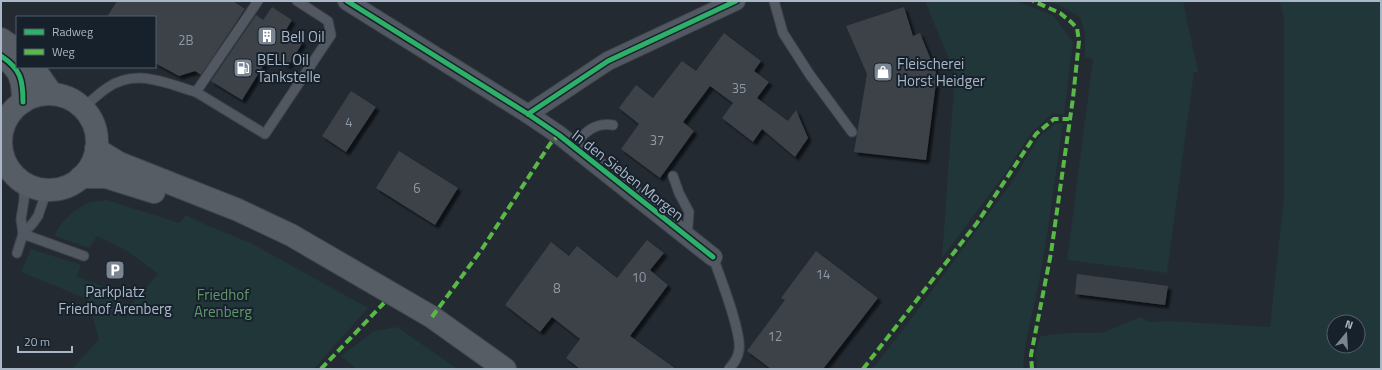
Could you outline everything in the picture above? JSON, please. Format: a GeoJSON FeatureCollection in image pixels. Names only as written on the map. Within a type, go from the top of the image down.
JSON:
{"type":"FeatureCollection","features":[{"type":"Feature","properties":{"kind":"main road"},"geometry":{"type":"LineString","coordinates":[[1,39],[16,49]]}},
{"type":"Feature","properties":{"kind":"main road"},"geometry":{"type":"LineString","coordinates":[[1,56],[16,69],[21,78],[23,86],[23,102]]}},
{"type":"Feature","properties":{"kind":"main road"},"geometry":{"type":"LineString","coordinates":[[34,68],[52,94]]}},
{"type":"Feature","properties":{"kind":"main road"},"geometry":{"type":"LineString","coordinates":[[52,94],[64,96],[74,101],[90,117],[94,127],[96,149],[94,159],[89,169],[82,177],[65,187],[47,190],[24,182],[10,169],[1,151],[4,120],[16,107],[32,97],[52,94]]}},
{"type":"Feature","properties":{"kind":"main road"},"geometry":{"type":"LineString","coordinates":[[96,149],[119,163],[238,210],[291,235],[432,317],[506,369]]}},
{"type":"Feature","properties":{"kind":"main road"},"geometry":{"type":"LineString","coordinates":[[82,177],[98,176],[115,179],[213,211],[261,233],[308,258],[384,303],[482,369]]}},
{"type":"Feature","properties":{"kind":"street","name":"In den Sieben Morgen"},"geometry":{"type":"LineString","coordinates":[[348,1],[528,114],[572,146],[713,257]]}},
{"type":"Feature","properties":{"kind":"street"},"geometry":{"type":"LineString","coordinates":[[528,114],[608,61],[736,1]]}},
{"type":"Feature","properties":{"kind":"lane"},"geometry":{"type":"LineString","coordinates":[[196,92],[258,1]]}},
{"type":"Feature","properties":{"kind":"lane"},"geometry":{"type":"LineString","coordinates":[[82,108],[107,88],[125,79],[149,78],[196,92],[265,134],[331,35],[328,21],[297,1]]}},
{"type":"Feature","properties":{"kind":"lane"},"geometry":{"type":"LineString","coordinates":[[774,1],[783,33],[810,75],[852,132]]}},
{"type":"Feature","properties":{"kind":"lane"},"geometry":{"type":"LineString","coordinates":[[572,146],[591,128],[605,124],[613,125]]}},
{"type":"Feature","properties":{"kind":"lane"},"geometry":{"type":"LineString","coordinates":[[673,176],[679,193],[689,212],[687,237]]}},
{"type":"Feature","properties":{"kind":"lane"},"geometry":{"type":"LineString","coordinates":[[23,234],[21,219],[24,200],[24,182]]}},
{"type":"Feature","properties":{"kind":"lane"},"geometry":{"type":"LineString","coordinates":[[17,253],[23,234],[38,216],[47,190]]}},
{"type":"Feature","properties":{"kind":"lane"},"geometry":{"type":"LineString","coordinates":[[23,234],[84,256]]}},
{"type":"Feature","properties":{"kind":"lane"},"geometry":{"type":"LineString","coordinates":[[713,257],[740,341],[738,356],[729,369]]}},
{"type":"Feature","properties":{"kind":"green space"},"geometry":{"type":"Polygon","coordinates":[[[925,1],[1017,1],[1054,16],[1073,42],[1064,115],[1053,113],[1031,133],[1007,171],[942,258],[955,74],[925,1]]]}},
{"type":"Feature","properties":{"kind":"green space"},"geometry":{"type":"Polygon","coordinates":[[[1046,1],[1183,1],[1198,72],[1194,72],[1167,273],[1067,260],[1093,59],[1085,57],[1085,33],[1080,17],[1060,6],[1046,1]]]}},
{"type":"Feature","properties":{"kind":"green space"},"geometry":{"type":"Polygon","coordinates":[[[1279,1],[1381,1],[1381,369],[1037,369],[1035,354],[1040,336],[1068,333],[1102,333],[1140,317],[1149,322],[1169,321],[1270,327],[1284,197],[1284,19],[1279,1]]]}},
{"type":"Feature","properties":{"kind":"green space"},"geometry":{"type":"Polygon","coordinates":[[[1063,123],[1038,288],[1026,341],[1023,366],[1024,369],[872,369],[908,323],[1012,182],[1039,137],[1055,124],[1063,123]]]}},
{"type":"Feature","properties":{"kind":"green space","name":"Friedhof Arenberg"},"geometry":{"type":"Polygon","coordinates":[[[107,200],[179,223],[186,215],[251,243],[368,308],[314,369],[72,369],[99,339],[87,299],[21,272],[31,249],[81,265],[77,276],[106,288],[128,307],[158,274],[129,252],[97,236],[89,248],[54,236],[65,220],[80,207],[91,202],[107,200]]]}},
{"type":"Feature","properties":{"kind":"green space"},"geometry":{"type":"Polygon","coordinates":[[[397,327],[458,369],[356,369],[341,356],[374,331],[397,327]]]}},
{"type":"Feature","properties":{"kind":"building"},"geometry":{"type":"Polygon","coordinates":[[[117,1],[233,1],[245,9],[201,75],[195,71],[179,76],[156,64],[156,16],[108,16],[117,1]]]}},
{"type":"Feature","properties":{"kind":"building"},"geometry":{"type":"Polygon","coordinates":[[[272,7],[292,20],[286,30],[303,42],[288,66],[270,55],[242,100],[211,81],[256,15],[263,20],[272,7]]]}},
{"type":"Feature","properties":{"kind":"building"},"geometry":{"type":"Polygon","coordinates":[[[904,7],[913,36],[920,33],[937,75],[926,160],[854,152],[867,74],[846,26],[904,7]]]}},
{"type":"Feature","properties":{"kind":"building"},"geometry":{"type":"Polygon","coordinates":[[[724,33],[761,61],[754,71],[769,82],[757,98],[788,121],[796,110],[808,138],[795,157],[762,129],[753,142],[722,118],[733,103],[710,86],[683,122],[694,131],[660,178],[621,149],[639,124],[619,108],[636,85],[653,98],[682,61],[696,71],[724,33]]]}},
{"type":"Feature","properties":{"kind":"building"},"geometry":{"type":"Polygon","coordinates":[[[351,91],[376,107],[346,152],[322,136],[351,91]]]}},
{"type":"Feature","properties":{"kind":"building"},"geometry":{"type":"Polygon","coordinates":[[[399,151],[458,188],[435,225],[376,188],[399,151]]]}},
{"type":"Feature","properties":{"kind":"building"},"geometry":{"type":"Polygon","coordinates":[[[647,240],[664,253],[650,270],[668,285],[630,336],[676,369],[580,369],[566,358],[580,339],[552,317],[540,332],[505,305],[551,242],[569,256],[577,246],[617,278],[647,240]]]}},
{"type":"Feature","properties":{"kind":"building"},"geometry":{"type":"Polygon","coordinates":[[[816,251],[878,298],[823,369],[771,369],[747,351],[785,300],[781,298],[816,251]]]}},
{"type":"Feature","properties":{"kind":"building"},"geometry":{"type":"Polygon","coordinates":[[[1077,274],[1168,286],[1165,305],[1075,294],[1077,274]]]}},
{"type":"Feature","properties":{"kind":"marked path"},"geometry":{"type":"LineString","coordinates":[[1032,369],[1031,355],[1051,253],[1073,98],[1079,41],[1077,28],[1071,22],[1060,13],[1033,1]]}},
{"type":"Feature","properties":{"kind":"marked path"},"geometry":{"type":"LineString","coordinates":[[863,369],[977,223],[1036,134],[1054,119],[1069,119]]}},
{"type":"Feature","properties":{"kind":"marked path"},"geometry":{"type":"LineString","coordinates":[[432,317],[482,249],[550,144],[559,135]]}},
{"type":"Feature","properties":{"kind":"marked path"},"geometry":{"type":"LineString","coordinates":[[321,369],[384,303]]}},
{"type":"Feature","properties":{"kind":"cycle path"},"geometry":{"type":"LineString","coordinates":[[347,1],[559,135],[713,257]]}},
{"type":"Feature","properties":{"kind":"cycle path"},"geometry":{"type":"LineString","coordinates":[[528,114],[608,61],[736,1]]}},
{"type":"Feature","properties":{"kind":"cycle path"},"geometry":{"type":"LineString","coordinates":[[1,56],[17,70],[20,76],[23,102]]}},
{"type":"Feature","properties":{"kind":"place","name":"Bell Oil"},"geometry":{"type":"Point","coordinates":[267,36]}},
{"type":"Feature","properties":{"kind":"place","name":"BELL Oil Tankstelle"},"geometry":{"type":"Point","coordinates":[243,68]}},
{"type":"Feature","properties":{"kind":"place","name":"Fleischerei Horst Heidger"},"geometry":{"type":"Point","coordinates":[883,72]}},
{"type":"Feature","properties":{"kind":"place","name":"Parkplatz Friedhof Arenberg"},"geometry":{"type":"Point","coordinates":[115,270]}}]}
